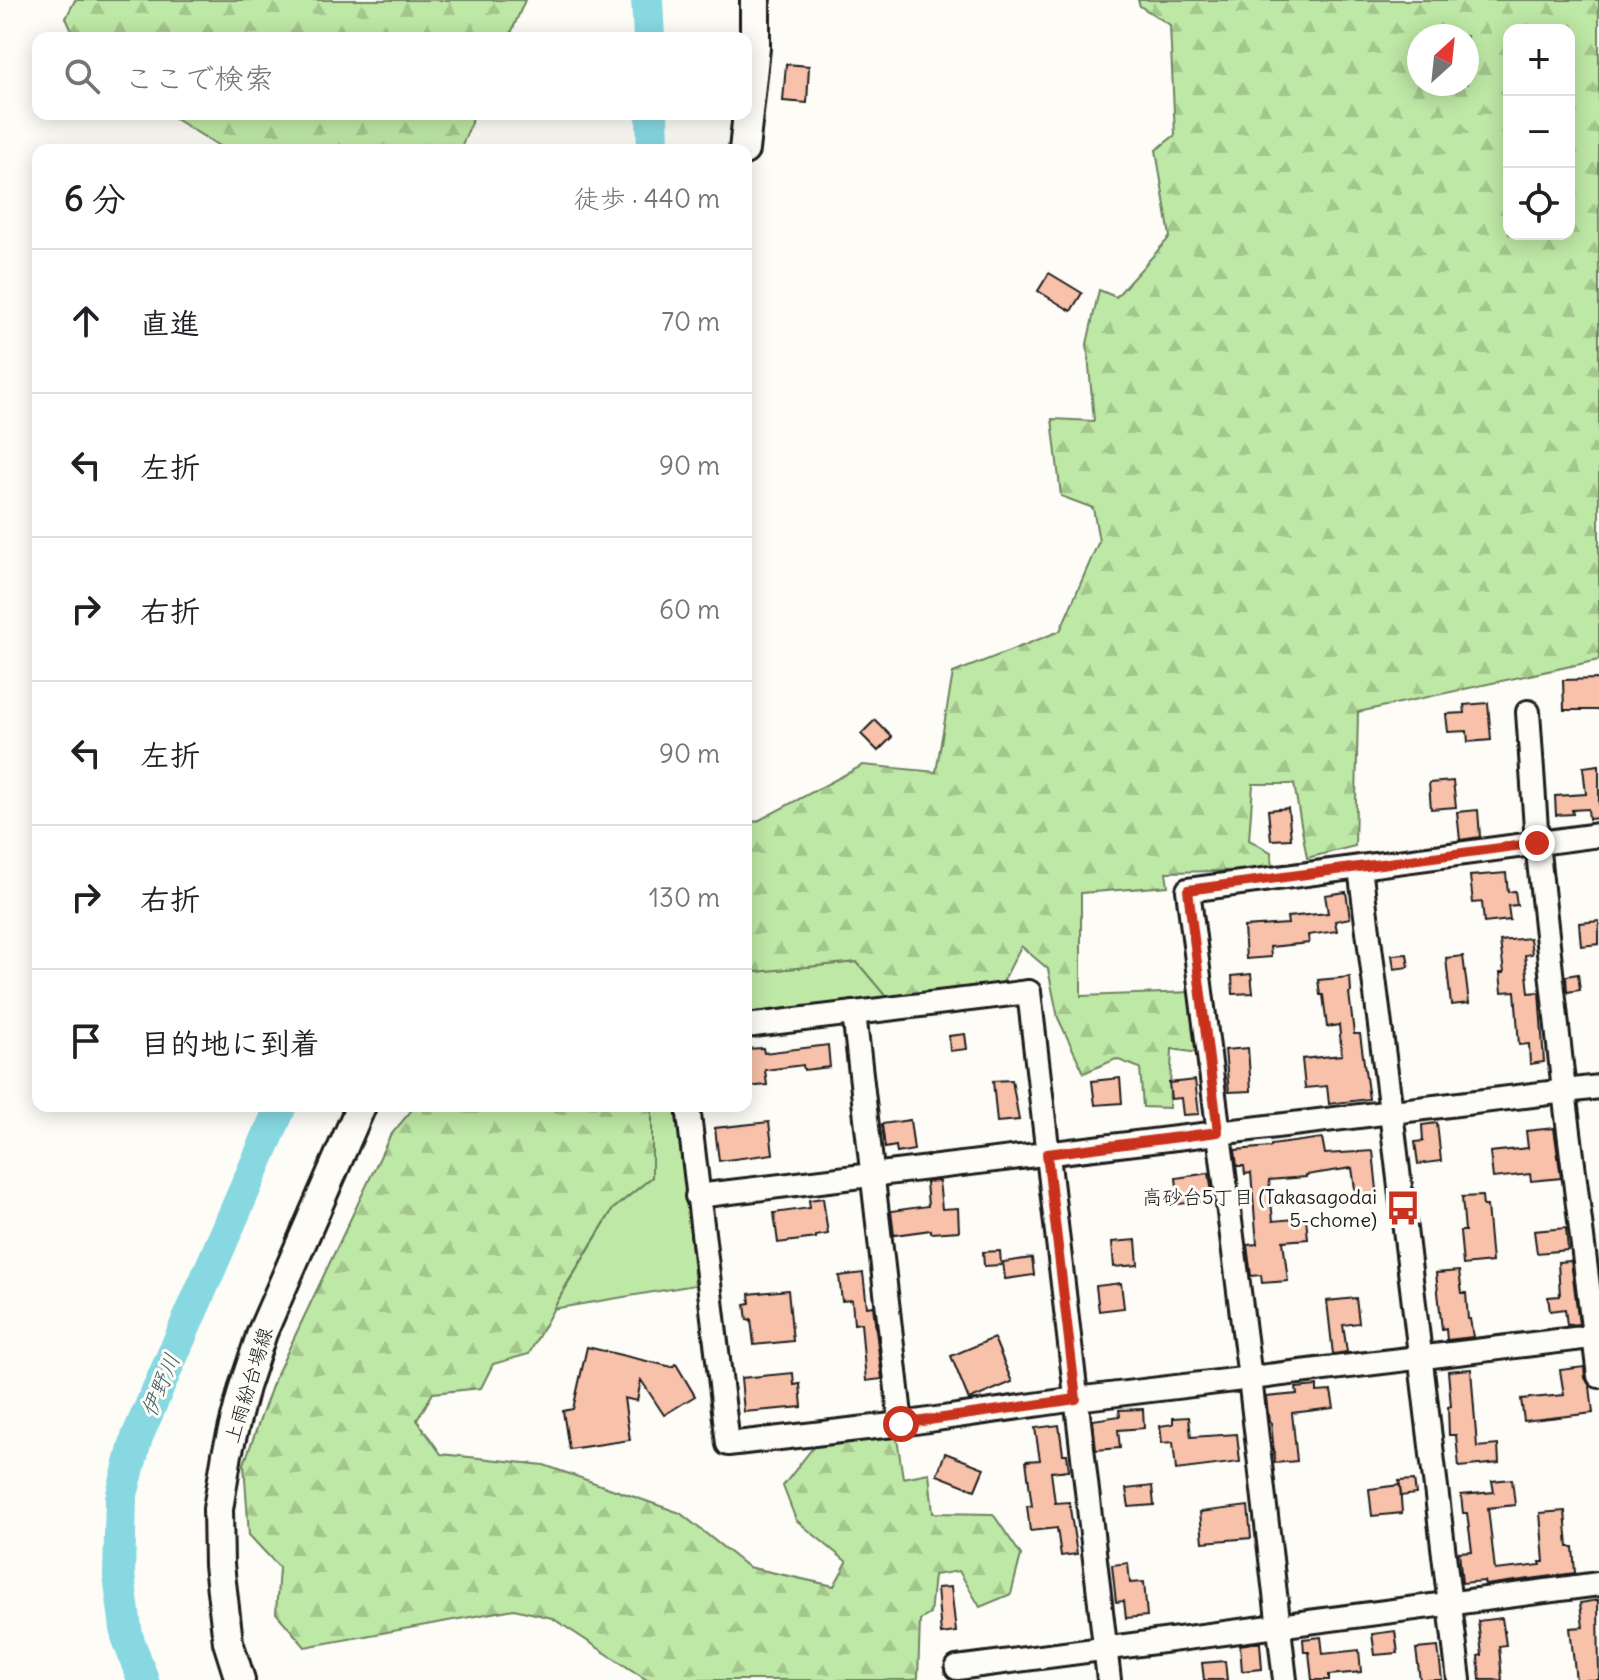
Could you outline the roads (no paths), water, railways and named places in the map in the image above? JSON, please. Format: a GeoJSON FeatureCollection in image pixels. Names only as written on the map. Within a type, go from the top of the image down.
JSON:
{"type":"FeatureCollection","features":[{"type":"Feature","properties":{"kind":"main road"},"geometry":{"type":"LineString","coordinates":[[752,76],[755,0]]}},
{"type":"Feature","properties":{"kind":"main road"},"geometry":{"type":"LineString","coordinates":[[745,144],[747,120]]}},
{"type":"Feature","properties":{"kind":"main road","name":"上雨紛台場線"},"geometry":{"type":"LineString","coordinates":[[240,1680],[228,1642],[219,1565],[218,1509],[227,1454],[262,1333],[358,1112]]}},
{"type":"Feature","properties":{"kind":"street"},"geometry":{"type":"LineString","coordinates":[[1528,712],[1537,843],[1564,1091],[1589,1208],[1599,1376]]}},
{"type":"Feature","properties":{"kind":"street"},"geometry":{"type":"LineString","coordinates":[[1285,1680],[1188,890],[1599,835]]}},
{"type":"Feature","properties":{"kind":"street"},"geometry":{"type":"LineString","coordinates":[[1360,868],[1459,1680]]}},
{"type":"Feature","properties":{"kind":"street"},"geometry":{"type":"LineString","coordinates":[[752,1025],[1029,992],[1109,1680]]}},
{"type":"Feature","properties":{"kind":"street"},"geometry":{"type":"LineString","coordinates":[[854,1013],[901,1424]]}},
{"type":"Feature","properties":{"kind":"street"},"geometry":{"type":"LineString","coordinates":[[697,1196],[1599,1087]]}},
{"type":"Feature","properties":{"kind":"street"},"geometry":{"type":"LineString","coordinates":[[689,1112],[728,1444],[1596,1336]]}},
{"type":"Feature","properties":{"kind":"street"},"geometry":{"type":"LineString","coordinates":[[957,1668],[1599,1584]]}},
{"type":"Feature","properties":{"kind":"waterway","name":"伊野川"},"geometry":{"type":"LineString","coordinates":[[647,0],[649,32]]}},
{"type":"Feature","properties":{"kind":"waterway","name":"伊野川"},"geometry":{"type":"LineString","coordinates":[[652,120],[653,144]]}},
{"type":"Feature","properties":{"kind":"waterway","name":"伊野川"},"geometry":{"type":"LineString","coordinates":[[143,1680],[127,1636],[119,1575],[121,1498],[137,1437],[278,1112]]}},
{"type":"Feature","properties":{"kind":"place","name":"高砂台5丁目 (Takasagodai 5-chome)"},"geometry":{"type":"Point","coordinates":[1403,1208]}}]}
